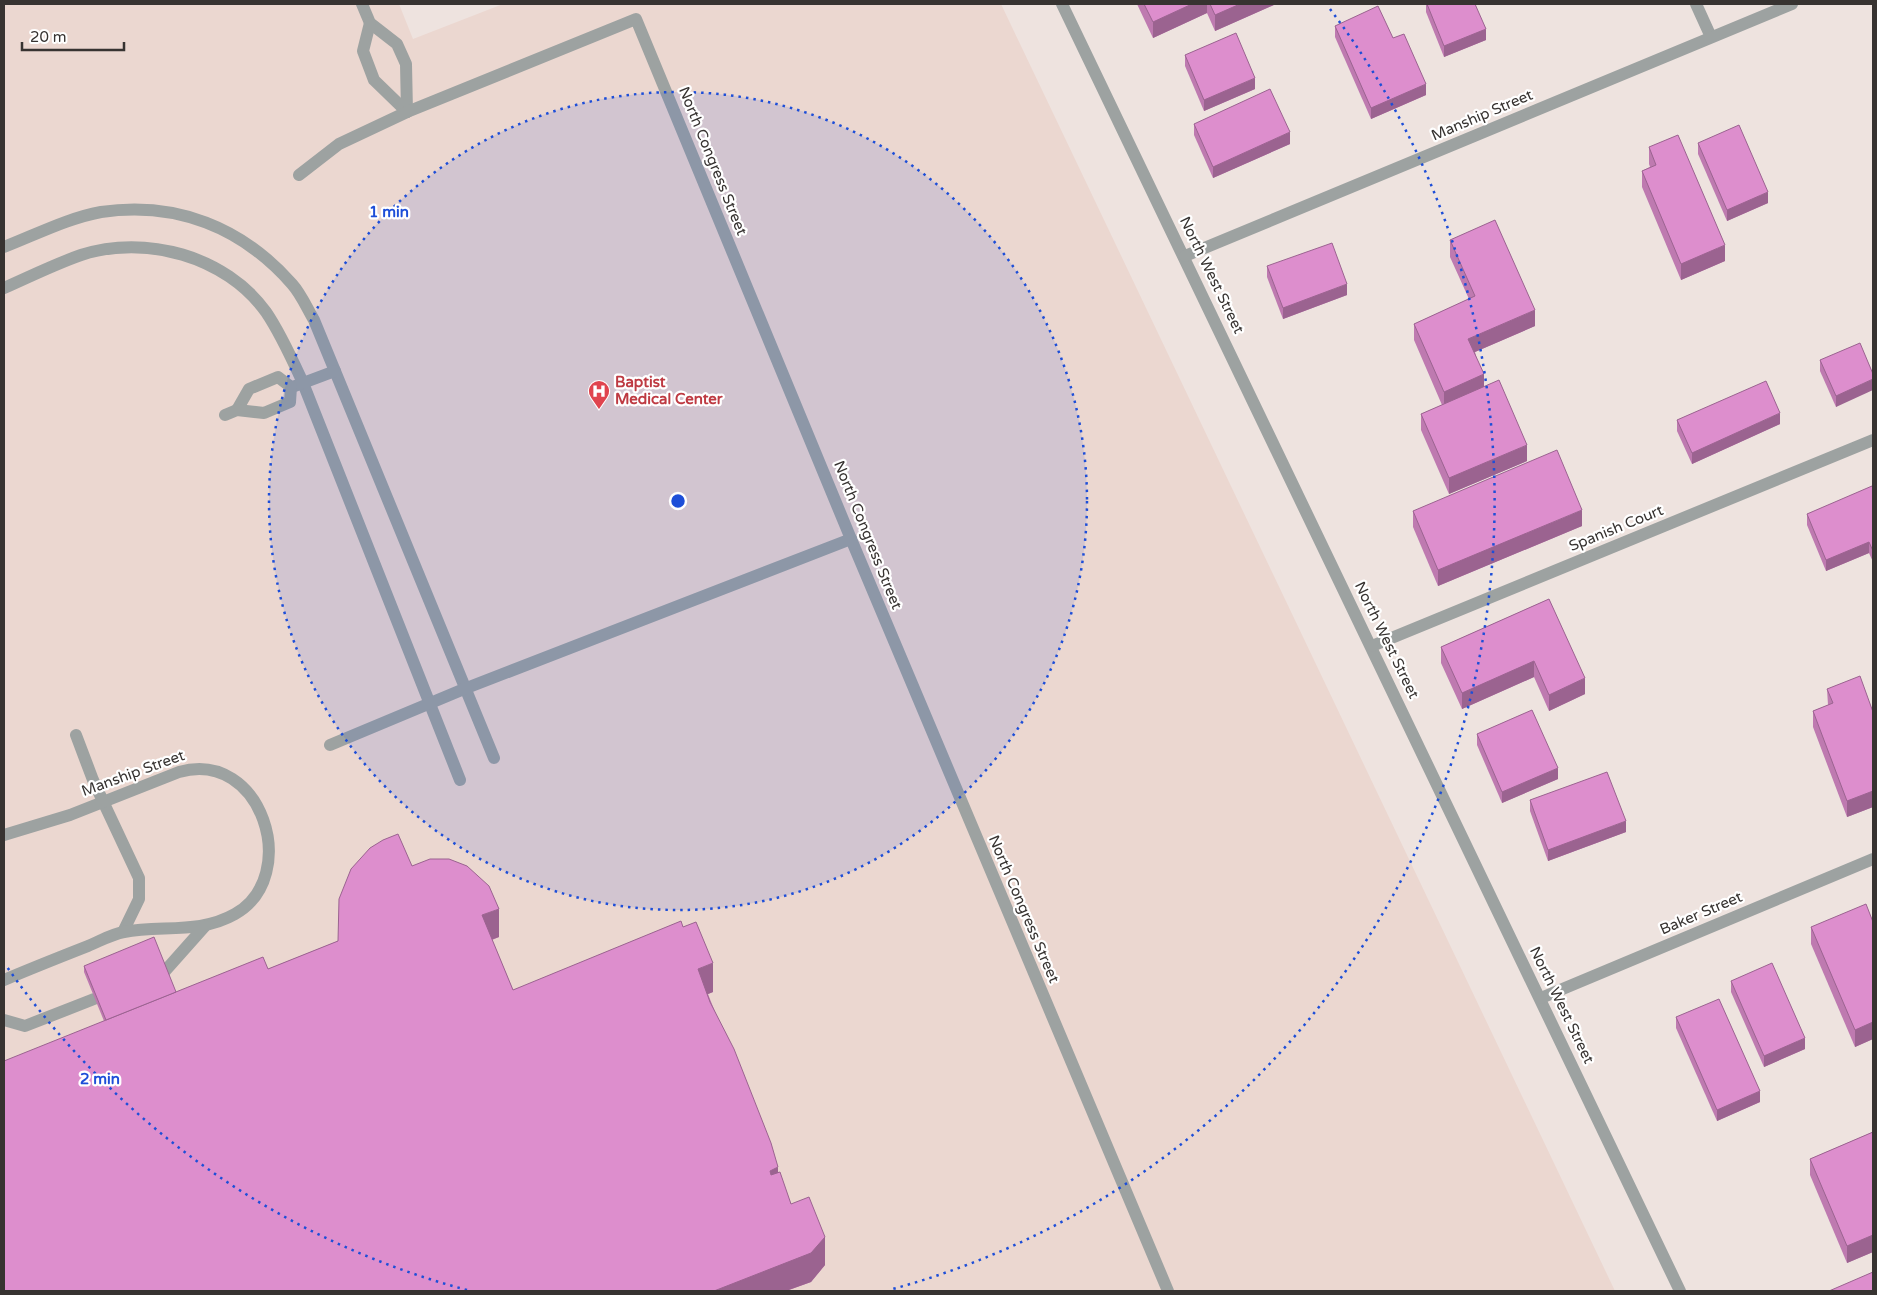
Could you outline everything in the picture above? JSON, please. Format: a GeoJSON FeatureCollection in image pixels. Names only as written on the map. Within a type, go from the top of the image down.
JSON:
{"type":"FeatureCollection","features":[{"type":"Feature","properties":{"kind":"street"},"geometry":{"type":"LineString","coordinates":[[362,4],[370,24],[397,44],[406,64],[407,112]]}},
{"type":"Feature","properties":{"kind":"street","name":"North West Street"},"geometry":{"type":"LineString","coordinates":[[1062,4],[1185,256],[1680,1291]]}},
{"type":"Feature","properties":{"kind":"street"},"geometry":{"type":"LineString","coordinates":[[1696,4],[1711,37]]}},
{"type":"Feature","properties":{"kind":"street","name":"Manship Street"},"geometry":{"type":"LineString","coordinates":[[1185,256],[1792,4]]}},
{"type":"Feature","properties":{"kind":"street","name":"North Congress Street"},"geometry":{"type":"LineString","coordinates":[[407,112],[636,19],[1168,1291]]}},
{"type":"Feature","properties":{"kind":"street"},"geometry":{"type":"LineString","coordinates":[[370,24],[363,51],[374,80],[407,112]]}},
{"type":"Feature","properties":{"kind":"street"},"geometry":{"type":"LineString","coordinates":[[299,175],[340,144],[407,112]]}},
{"type":"Feature","properties":{"kind":"street"},"geometry":{"type":"LineString","coordinates":[[4,247],[60,224],[100,212],[138,210],[173,212],[206,221],[237,237],[263,256],[293,285],[314,320],[464,689],[494,758]]}},
{"type":"Feature","properties":{"kind":"street"},"geometry":{"type":"LineString","coordinates":[[4,288],[82,255],[106,250],[134,248],[162,250],[190,256],[216,268],[241,286],[265,310],[281,336],[297,385],[430,702],[460,780]]}},
{"type":"Feature","properties":{"kind":"street"},"geometry":{"type":"LineString","coordinates":[[297,385],[290,402],[264,413],[231,412],[249,389],[278,377],[297,385],[335,371]]}},
{"type":"Feature","properties":{"kind":"street","name":"Spanish Court"},"geometry":{"type":"LineString","coordinates":[[1372,646],[1873,440]]}},
{"type":"Feature","properties":{"kind":"street"},"geometry":{"type":"LineString","coordinates":[[330,745],[430,702],[852,539]]}},
{"type":"Feature","properties":{"kind":"street"},"geometry":{"type":"LineString","coordinates":[[76,735],[139,878],[139,899],[123,932]]}},
{"type":"Feature","properties":{"kind":"street","name":"Manship Street"},"geometry":{"type":"LineString","coordinates":[[4,835],[70,815],[103,800],[196,767],[225,774],[236,779],[248,790],[263,822],[268,845],[269,864],[261,889],[248,905],[234,914],[205,926],[123,932],[4,980]]}},
{"type":"Feature","properties":{"kind":"street","name":"Baker Street"},"geometry":{"type":"LineString","coordinates":[[1541,998],[1873,859]]}},
{"type":"Feature","properties":{"kind":"street"},"geometry":{"type":"LineString","coordinates":[[165,971],[205,926]]}},
{"type":"Feature","properties":{"kind":"street"},"geometry":{"type":"LineString","coordinates":[[4,1020],[25,1026],[94,998]]}},
{"type":"Feature","properties":{"kind":"shaded area","name":"Baptist Medical Center"},"geometry":{"type":"Polygon","coordinates":[[[4,4],[399,4],[413,39],[503,4],[1001,4],[1615,1291],[4,1291],[4,4]]]}},
{"type":"Feature","properties":{"kind":"building"},"geometry":{"type":"Polygon","coordinates":[[[1144,4],[1192,4],[1153,22],[1144,4]]]}},
{"type":"Feature","properties":{"kind":"building"},"geometry":{"type":"Polygon","coordinates":[[[1210,4],[1240,4],[1215,15],[1210,4]]]}},
{"type":"Feature","properties":{"kind":"building"},"geometry":{"type":"Polygon","coordinates":[[[1427,4],[1475,4],[1486,29],[1444,46],[1427,4]]]}},
{"type":"Feature","properties":{"kind":"building"},"geometry":{"type":"Polygon","coordinates":[[[1378,6],[1393,38],[1404,34],[1426,84],[1371,108],[1335,26],[1378,6]]]}},
{"type":"Feature","properties":{"kind":"building"},"geometry":{"type":"Polygon","coordinates":[[[1236,33],[1255,78],[1204,100],[1185,55],[1236,33]]]}},
{"type":"Feature","properties":{"kind":"building"},"geometry":{"type":"Polygon","coordinates":[[[1270,89],[1290,132],[1213,167],[1194,124],[1270,89]]]}},
{"type":"Feature","properties":{"kind":"building"},"geometry":{"type":"Polygon","coordinates":[[[1739,125],[1768,192],[1727,210],[1698,143],[1739,125]]]}},
{"type":"Feature","properties":{"kind":"building"},"geometry":{"type":"Polygon","coordinates":[[[1678,135],[1725,245],[1681,264],[1642,171],[1656,165],[1649,147],[1678,135]]]}},
{"type":"Feature","properties":{"kind":"building"},"geometry":{"type":"Polygon","coordinates":[[[1495,220],[1535,310],[1468,339],[1484,374],[1444,392],[1414,324],[1475,296],[1450,240],[1495,220]]]}},
{"type":"Feature","properties":{"kind":"building"},"geometry":{"type":"Polygon","coordinates":[[[1332,243],[1347,284],[1283,308],[1267,266],[1332,243]]]}},
{"type":"Feature","properties":{"kind":"building"},"geometry":{"type":"Polygon","coordinates":[[[1860,343],[1873,374],[1873,379],[1836,396],[1820,360],[1860,343]]]}},
{"type":"Feature","properties":{"kind":"building"},"geometry":{"type":"Polygon","coordinates":[[[1499,380],[1527,445],[1449,478],[1421,414],[1499,380]]]}},
{"type":"Feature","properties":{"kind":"building"},"geometry":{"type":"Polygon","coordinates":[[[1766,381],[1780,413],[1692,453],[1677,420],[1766,381]]]}},
{"type":"Feature","properties":{"kind":"building"},"geometry":{"type":"Polygon","coordinates":[[[1557,450],[1582,510],[1438,570],[1413,511],[1557,450]]]}},
{"type":"Feature","properties":{"kind":"building"},"geometry":{"type":"Polygon","coordinates":[[[1872,486],[1873,551],[1869,542],[1826,560],[1807,514],[1872,486]]]}},
{"type":"Feature","properties":{"kind":"building"},"geometry":{"type":"Polygon","coordinates":[[[1549,599],[1585,678],[1549,695],[1534,661],[1462,693],[1441,647],[1549,599]]]}},
{"type":"Feature","properties":{"kind":"building"},"geometry":{"type":"Polygon","coordinates":[[[1860,676],[1873,712],[1873,791],[1847,801],[1813,711],[1833,703],[1827,689],[1860,676]]]}},
{"type":"Feature","properties":{"kind":"building"},"geometry":{"type":"Polygon","coordinates":[[[1532,710],[1558,768],[1502,792],[1477,734],[1532,710]]]}},
{"type":"Feature","properties":{"kind":"building"},"geometry":{"type":"Polygon","coordinates":[[[1607,772],[1626,821],[1548,850],[1530,800],[1607,772]]]}},
{"type":"Feature","properties":{"kind":"building"},"geometry":{"type":"Polygon","coordinates":[[[398,834],[412,866],[430,859],[449,859],[467,866],[489,886],[499,909],[482,915],[513,990],[681,921],[683,927],[696,922],[713,963],[698,969],[710,1002],[734,1049],[771,1143],[778,1167],[770,1171],[771,1175],[780,1172],[791,1204],[809,1197],[825,1237],[811,1253],[714,1291],[4,1291],[4,1061],[263,957],[268,969],[338,941],[339,899],[351,869],[370,848],[398,834]]]}},
{"type":"Feature","properties":{"kind":"building"},"geometry":{"type":"Polygon","coordinates":[[[1866,904],[1873,922],[1873,1022],[1855,1030],[1811,927],[1866,904]]]}},
{"type":"Feature","properties":{"kind":"building"},"geometry":{"type":"Polygon","coordinates":[[[154,937],[176,992],[106,1020],[84,966],[154,937]]]}},
{"type":"Feature","properties":{"kind":"building"},"geometry":{"type":"Polygon","coordinates":[[[1772,963],[1805,1038],[1764,1056],[1731,981],[1772,963]]]}},
{"type":"Feature","properties":{"kind":"building"},"geometry":{"type":"Polygon","coordinates":[[[1719,999],[1760,1091],[1717,1110],[1676,1017],[1719,999]]]}},
{"type":"Feature","properties":{"kind":"building"},"geometry":{"type":"Polygon","coordinates":[[[1873,1132],[1873,1235],[1847,1246],[1810,1159],[1873,1132]]]}},
{"type":"Feature","properties":{"kind":"building"},"geometry":{"type":"Polygon","coordinates":[[[1873,1272],[1873,1291],[1829,1291],[1873,1272]]]}},
{"type":"Feature","properties":{"kind":"place","name":"Baptist Medical Center"},"geometry":{"type":"Point","coordinates":[599,410]}}]}
